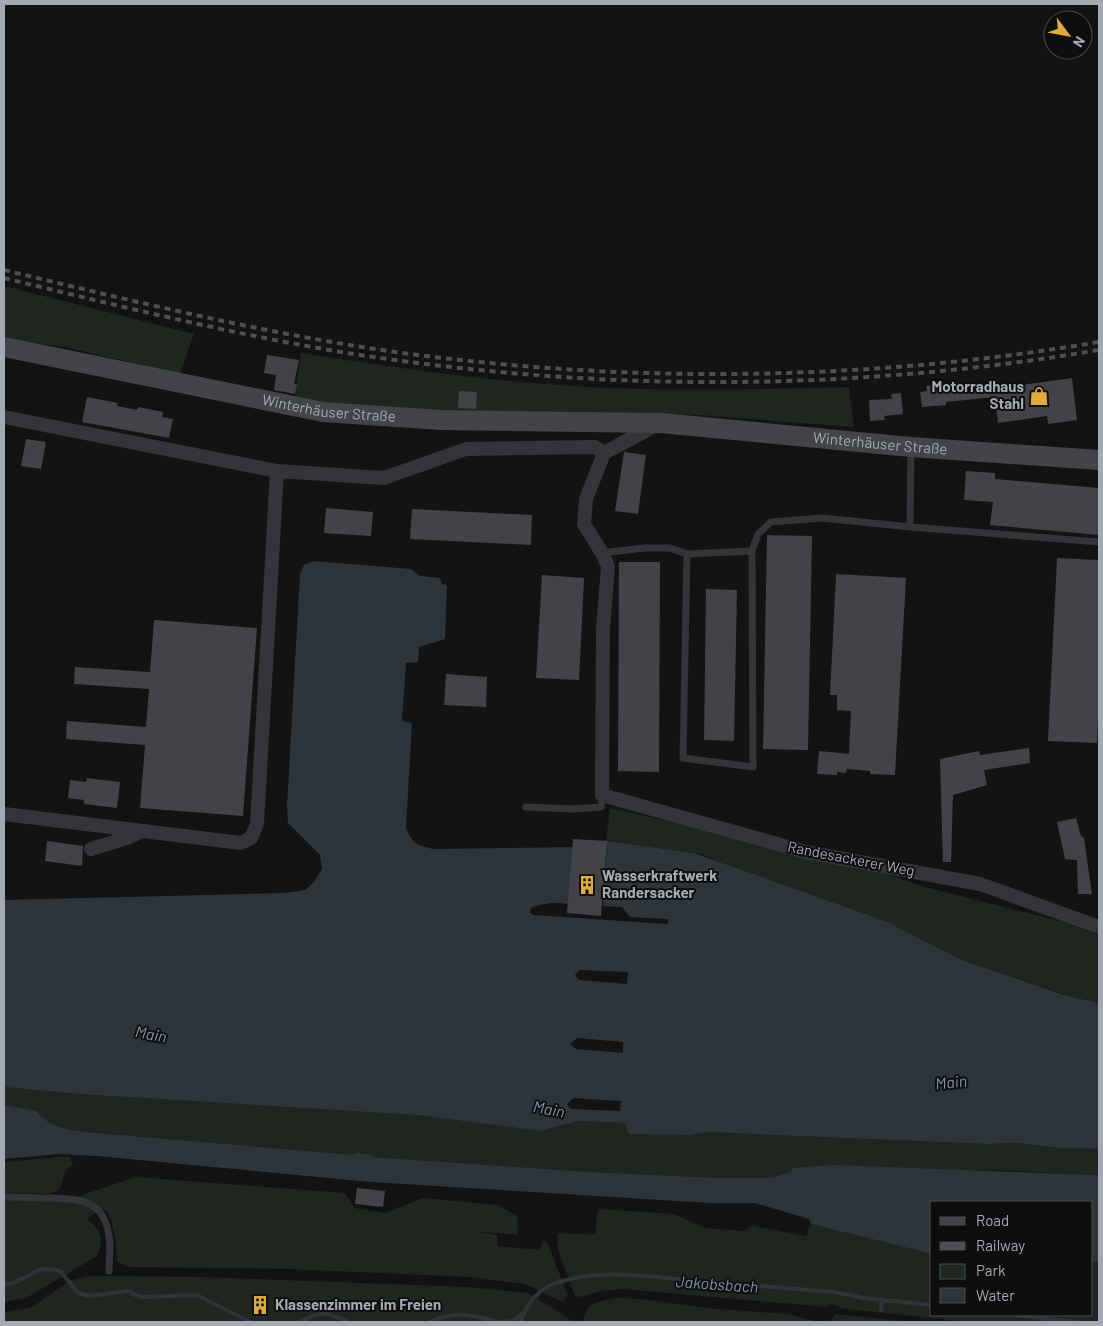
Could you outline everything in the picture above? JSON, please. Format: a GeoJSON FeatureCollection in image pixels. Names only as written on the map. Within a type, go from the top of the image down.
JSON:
{"type":"FeatureCollection","features":[{"type":"Feature","properties":{"kind":"main road","name":"Winterhäuser Straße"},"geometry":{"type":"LineString","coordinates":[[4,347],[323,412],[441,420],[660,422],[911,448],[1099,460]]}},
{"type":"Feature","properties":{"kind":"street"},"geometry":{"type":"LineString","coordinates":[[4,417],[277,471],[384,478],[466,449],[595,446],[604,453]]}},
{"type":"Feature","properties":{"kind":"street"},"geometry":{"type":"LineString","coordinates":[[602,795],[603,629],[608,566],[584,524],[586,499],[604,453],[660,422]]}},
{"type":"Feature","properties":{"kind":"street"},"geometry":{"type":"LineString","coordinates":[[4,814],[241,843],[250,838],[257,824],[277,471]]}},
{"type":"Feature","properties":{"kind":"street","name":"Randesackerer Weg"},"geometry":{"type":"LineString","coordinates":[[602,795],[806,852],[980,884],[1099,927]]}},
{"type":"Feature","properties":{"kind":"street"},"geometry":{"type":"LineString","coordinates":[[91,849],[143,831]]}},
{"type":"Feature","properties":{"kind":"lane"},"geometry":{"type":"LineString","coordinates":[[910,527],[911,448]]}},
{"type":"Feature","properties":{"kind":"lane"},"geometry":{"type":"LineString","coordinates":[[687,554],[683,758],[753,767],[752,551],[758,534],[771,522],[824,518],[1099,542]]}},
{"type":"Feature","properties":{"kind":"lane"},"geometry":{"type":"LineString","coordinates":[[602,553],[644,548],[670,548],[687,554],[752,551]]}},
{"type":"Feature","properties":{"kind":"lane"},"geometry":{"type":"LineString","coordinates":[[526,807],[601,807],[602,795]]}},
{"type":"Feature","properties":{"kind":"lane"},"geometry":{"type":"LineString","coordinates":[[4,1196],[76,1199],[92,1204],[105,1220],[110,1237],[109,1271]]}},
{"type":"Feature","properties":{"kind":"green space"},"geometry":{"type":"Polygon","coordinates":[[[4,286],[194,334],[180,374],[65,347],[4,339],[4,286]]]}},
{"type":"Feature","properties":{"kind":"green space"},"geometry":{"type":"Polygon","coordinates":[[[301,353],[455,375],[571,386],[700,390],[849,387],[854,427],[699,415],[411,410],[340,406],[295,397],[301,353]]]}},
{"type":"Feature","properties":{"kind":"green space"},"geometry":{"type":"Polygon","coordinates":[[[610,808],[848,860],[921,886],[1064,922],[1099,935],[1099,1003],[1065,995],[961,959],[864,935],[791,894],[702,854],[606,841],[610,808]]]}},
{"type":"Feature","properties":{"kind":"green space"},"geometry":{"type":"Polygon","coordinates":[[[4,1087],[78,1094],[416,1115],[541,1131],[578,1121],[626,1123],[627,1130],[690,1135],[706,1132],[987,1144],[1017,1143],[1060,1148],[1099,1149],[1099,1175],[996,1170],[790,1172],[771,1178],[720,1178],[590,1172],[372,1157],[70,1130],[42,1120],[36,1111],[4,1105],[4,1087]]]}},
{"type":"Feature","properties":{"kind":"green space"},"geometry":{"type":"Polygon","coordinates":[[[70,1157],[73,1165],[66,1170],[59,1190],[49,1194],[4,1193],[4,1162],[70,1157]]]}},
{"type":"Feature","properties":{"kind":"green space"},"geometry":{"type":"Polygon","coordinates":[[[135,1177],[345,1193],[354,1208],[384,1213],[423,1198],[498,1205],[517,1216],[518,1235],[473,1231],[497,1235],[498,1246],[540,1250],[543,1241],[547,1242],[568,1296],[564,1298],[565,1302],[524,1284],[470,1277],[289,1269],[128,1267],[117,1261],[116,1243],[111,1219],[107,1211],[99,1210],[87,1219],[99,1231],[101,1240],[97,1256],[26,1298],[4,1302],[4,1197],[76,1199],[85,1194],[135,1177]]]}},
{"type":"Feature","properties":{"kind":"green space"},"geometry":{"type":"Polygon","coordinates":[[[598,1209],[674,1214],[705,1228],[744,1231],[752,1226],[806,1236],[811,1224],[930,1254],[930,1316],[1093,1316],[1093,1261],[1099,1261],[1099,1322],[967,1322],[839,1308],[839,1306],[829,1304],[827,1307],[623,1289],[603,1291],[579,1297],[575,1296],[558,1250],[557,1233],[595,1235],[598,1209]]]}},
{"type":"Feature","properties":{"kind":"green space"},"geometry":{"type":"Polygon","coordinates":[[[90,1276],[202,1277],[469,1287],[528,1293],[572,1322],[4,1322],[4,1312],[32,1307],[71,1280],[90,1276]]]}},
{"type":"Feature","properties":{"kind":"green space"},"geometry":{"type":"Polygon","coordinates":[[[616,1298],[641,1299],[716,1309],[788,1314],[818,1322],[583,1322],[586,1310],[594,1303],[616,1298]]]}},
{"type":"Feature","properties":{"kind":"green space"},"geometry":{"type":"Polygon","coordinates":[[[836,1314],[908,1322],[829,1322],[836,1314]]]}},
{"type":"Feature","properties":{"kind":"water","name":"Main"},"geometry":{"type":"Polygon","coordinates":[[[314,561],[411,569],[420,576],[440,578],[442,584],[447,585],[445,639],[419,647],[418,662],[406,663],[402,721],[412,723],[406,827],[416,843],[433,849],[573,847],[568,904],[549,903],[536,906],[531,908],[530,912],[533,915],[667,924],[669,922],[667,919],[630,917],[622,907],[603,906],[607,841],[694,853],[887,922],[960,959],[1064,995],[1099,1003],[1099,1149],[1060,1148],[1017,1143],[987,1144],[706,1132],[690,1135],[632,1134],[628,1133],[625,1123],[578,1121],[541,1131],[416,1115],[78,1094],[4,1087],[4,900],[286,893],[305,890],[314,882],[322,869],[320,855],[288,823],[287,806],[300,574],[304,565],[314,561]],[[579,970],[575,975],[579,980],[627,984],[628,972],[579,970]],[[577,1038],[570,1044],[576,1049],[623,1053],[623,1042],[577,1038]],[[573,1098],[567,1104],[571,1109],[620,1111],[621,1101],[573,1098]]]}},
{"type":"Feature","properties":{"kind":"water"},"geometry":{"type":"Polygon","coordinates":[[[4,1105],[36,1111],[48,1122],[64,1128],[81,1131],[354,1155],[356,1153],[371,1155],[372,1157],[590,1172],[720,1178],[771,1178],[790,1172],[793,1168],[833,1165],[1099,1175],[1099,1262],[1093,1261],[1093,1201],[930,1201],[930,1254],[811,1224],[809,1219],[755,1203],[710,1203],[371,1182],[97,1156],[59,1154],[4,1159],[4,1105]]]}},
{"type":"Feature","properties":{"kind":"building"},"geometry":{"type":"Polygon","coordinates":[[[267,355],[299,360],[294,384],[297,384],[295,394],[274,390],[276,375],[264,373],[267,355]]]}},
{"type":"Feature","properties":{"kind":"building","name":"Motorradhaus Stahl"},"geometry":{"type":"Polygon","coordinates":[[[1072,378],[1077,420],[1048,424],[1047,416],[998,423],[995,397],[946,402],[946,405],[922,407],[920,392],[927,391],[926,386],[944,384],[944,389],[999,384],[999,388],[1072,378]]]}},
{"type":"Feature","properties":{"kind":"building"},"geometry":{"type":"Polygon","coordinates":[[[459,391],[477,392],[476,409],[458,408],[459,391]]]}},
{"type":"Feature","properties":{"kind":"building"},"geometry":{"type":"Polygon","coordinates":[[[901,393],[903,414],[884,416],[885,420],[870,421],[869,400],[892,399],[891,394],[901,393]]]}},
{"type":"Feature","properties":{"kind":"building"},"geometry":{"type":"Polygon","coordinates":[[[87,397],[118,403],[117,406],[137,410],[138,407],[163,412],[162,417],[173,419],[169,438],[82,422],[87,397]]]}},
{"type":"Feature","properties":{"kind":"building"},"geometry":{"type":"Polygon","coordinates":[[[26,439],[46,442],[41,469],[21,466],[26,439]]]}},
{"type":"Feature","properties":{"kind":"building"},"geometry":{"type":"Polygon","coordinates":[[[624,452],[646,455],[638,514],[615,511],[624,452]]]}},
{"type":"Feature","properties":{"kind":"building"},"geometry":{"type":"Polygon","coordinates":[[[966,471],[995,473],[995,479],[1099,488],[1099,535],[990,525],[993,502],[964,500],[966,471]]]}},
{"type":"Feature","properties":{"kind":"building"},"geometry":{"type":"Polygon","coordinates":[[[326,508],[373,512],[371,536],[324,533],[326,508]]]}},
{"type":"Feature","properties":{"kind":"building"},"geometry":{"type":"Polygon","coordinates":[[[412,509],[532,515],[531,545],[410,539],[412,509]]]}},
{"type":"Feature","properties":{"kind":"building"},"geometry":{"type":"Polygon","coordinates":[[[767,535],[812,536],[808,750],[763,749],[767,535]]]}},
{"type":"Feature","properties":{"kind":"building"},"geometry":{"type":"Polygon","coordinates":[[[1057,558],[1099,560],[1097,743],[1048,741],[1057,558]]]}},
{"type":"Feature","properties":{"kind":"building"},"geometry":{"type":"Polygon","coordinates":[[[619,562],[660,562],[659,772],[618,771],[619,562]]]}},
{"type":"Feature","properties":{"kind":"building"},"geometry":{"type":"Polygon","coordinates":[[[836,574],[906,578],[895,775],[870,774],[870,771],[847,769],[846,773],[837,772],[837,775],[817,774],[819,751],[849,754],[851,711],[837,710],[837,695],[830,695],[836,574]]]}},
{"type":"Feature","properties":{"kind":"building"},"geometry":{"type":"Polygon","coordinates":[[[542,575],[584,578],[579,680],[536,678],[542,575]]]}},
{"type":"Feature","properties":{"kind":"building"},"geometry":{"type":"Polygon","coordinates":[[[706,589],[737,590],[734,741],[704,740],[706,589]]]}},
{"type":"Feature","properties":{"kind":"building"},"geometry":{"type":"Polygon","coordinates":[[[154,620],[257,628],[243,816],[140,808],[145,745],[66,739],[67,721],[146,727],[149,689],[74,684],[75,667],[150,672],[154,620]]]}},
{"type":"Feature","properties":{"kind":"building"},"geometry":{"type":"Polygon","coordinates":[[[446,674],[487,677],[486,707],[444,705],[446,674]]]}},
{"type":"Feature","properties":{"kind":"building"},"geometry":{"type":"Polygon","coordinates":[[[1029,748],[1030,763],[984,770],[987,785],[953,795],[951,862],[943,862],[940,759],[979,751],[980,755],[1029,748]]]}},
{"type":"Feature","properties":{"kind":"building"},"geometry":{"type":"Polygon","coordinates":[[[87,778],[120,782],[117,808],[84,804],[84,800],[68,798],[70,780],[86,782],[87,778]]]}},
{"type":"Feature","properties":{"kind":"building"},"geometry":{"type":"Polygon","coordinates":[[[1076,818],[1081,836],[1084,838],[1092,894],[1078,894],[1077,860],[1065,859],[1057,822],[1076,818]]]}},
{"type":"Feature","properties":{"kind":"building","name":"Wasserkraftwerk Randersacker"},"geometry":{"type":"Polygon","coordinates":[[[573,839],[607,841],[601,916],[567,913],[573,839]]]}},
{"type":"Feature","properties":{"kind":"building"},"geometry":{"type":"Polygon","coordinates":[[[47,841],[83,846],[82,866],[45,861],[47,841]]]}},
{"type":"Feature","properties":{"kind":"building"},"geometry":{"type":"Polygon","coordinates":[[[357,1188],[385,1191],[383,1207],[355,1204],[357,1188]]]}},
{"type":"Feature","properties":{"kind":"waterway"},"geometry":{"type":"LineString","coordinates":[[4,1285],[14,1283],[41,1269],[56,1270],[61,1272],[78,1293],[89,1296],[129,1291],[144,1297],[197,1295],[250,1322]]}},
{"type":"Feature","properties":{"kind":"waterway","name":"Jakobsbach"},"geometry":{"type":"LineString","coordinates":[[521,1322],[532,1300],[551,1285],[568,1279],[605,1275],[642,1276],[834,1292],[864,1298],[930,1305]]}},
{"type":"Feature","properties":{"kind":"waterway"},"geometry":{"type":"LineString","coordinates":[[881,1310],[882,1300]]}},
{"type":"Feature","properties":{"kind":"waterway"},"geometry":{"type":"LineString","coordinates":[[503,1322],[515,1320],[523,1313]]}},
{"type":"Feature","properties":{"kind":"waterway"},"geometry":{"type":"LineString","coordinates":[[299,1322],[319,1314],[328,1314],[348,1322]]}},
{"type":"Feature","properties":{"kind":"waterway"},"geometry":{"type":"LineString","coordinates":[[429,1322],[457,1315],[474,1316],[501,1322]]}},
{"type":"Feature","properties":{"kind":"waterway","name":"Jakobsbach"},"geometry":{"type":"LineString","coordinates":[[1024,1316],[1073,1322]]}},
{"type":"Feature","properties":{"kind":"railway"},"geometry":{"type":"LineString","coordinates":[[4,270],[210,318],[366,348],[503,364],[588,371],[673,374],[759,374],[844,370],[1014,355],[1099,342]]}},
{"type":"Feature","properties":{"kind":"railway"},"geometry":{"type":"LineString","coordinates":[[4,278],[210,327],[313,347],[418,363],[588,379],[673,382],[759,382],[844,378],[1014,363],[1099,350]]}},
{"type":"Feature","properties":{"kind":"place","name":"Motorradhaus Stahl"},"geometry":{"type":"Point","coordinates":[1039,396]}},
{"type":"Feature","properties":{"kind":"place","name":"Wasserkraftwerk Randersacker"},"geometry":{"type":"Point","coordinates":[587,885]}},
{"type":"Feature","properties":{"kind":"place","name":"Klassenzimmer im Freien"},"geometry":{"type":"Point","coordinates":[260,1305]}}]}
